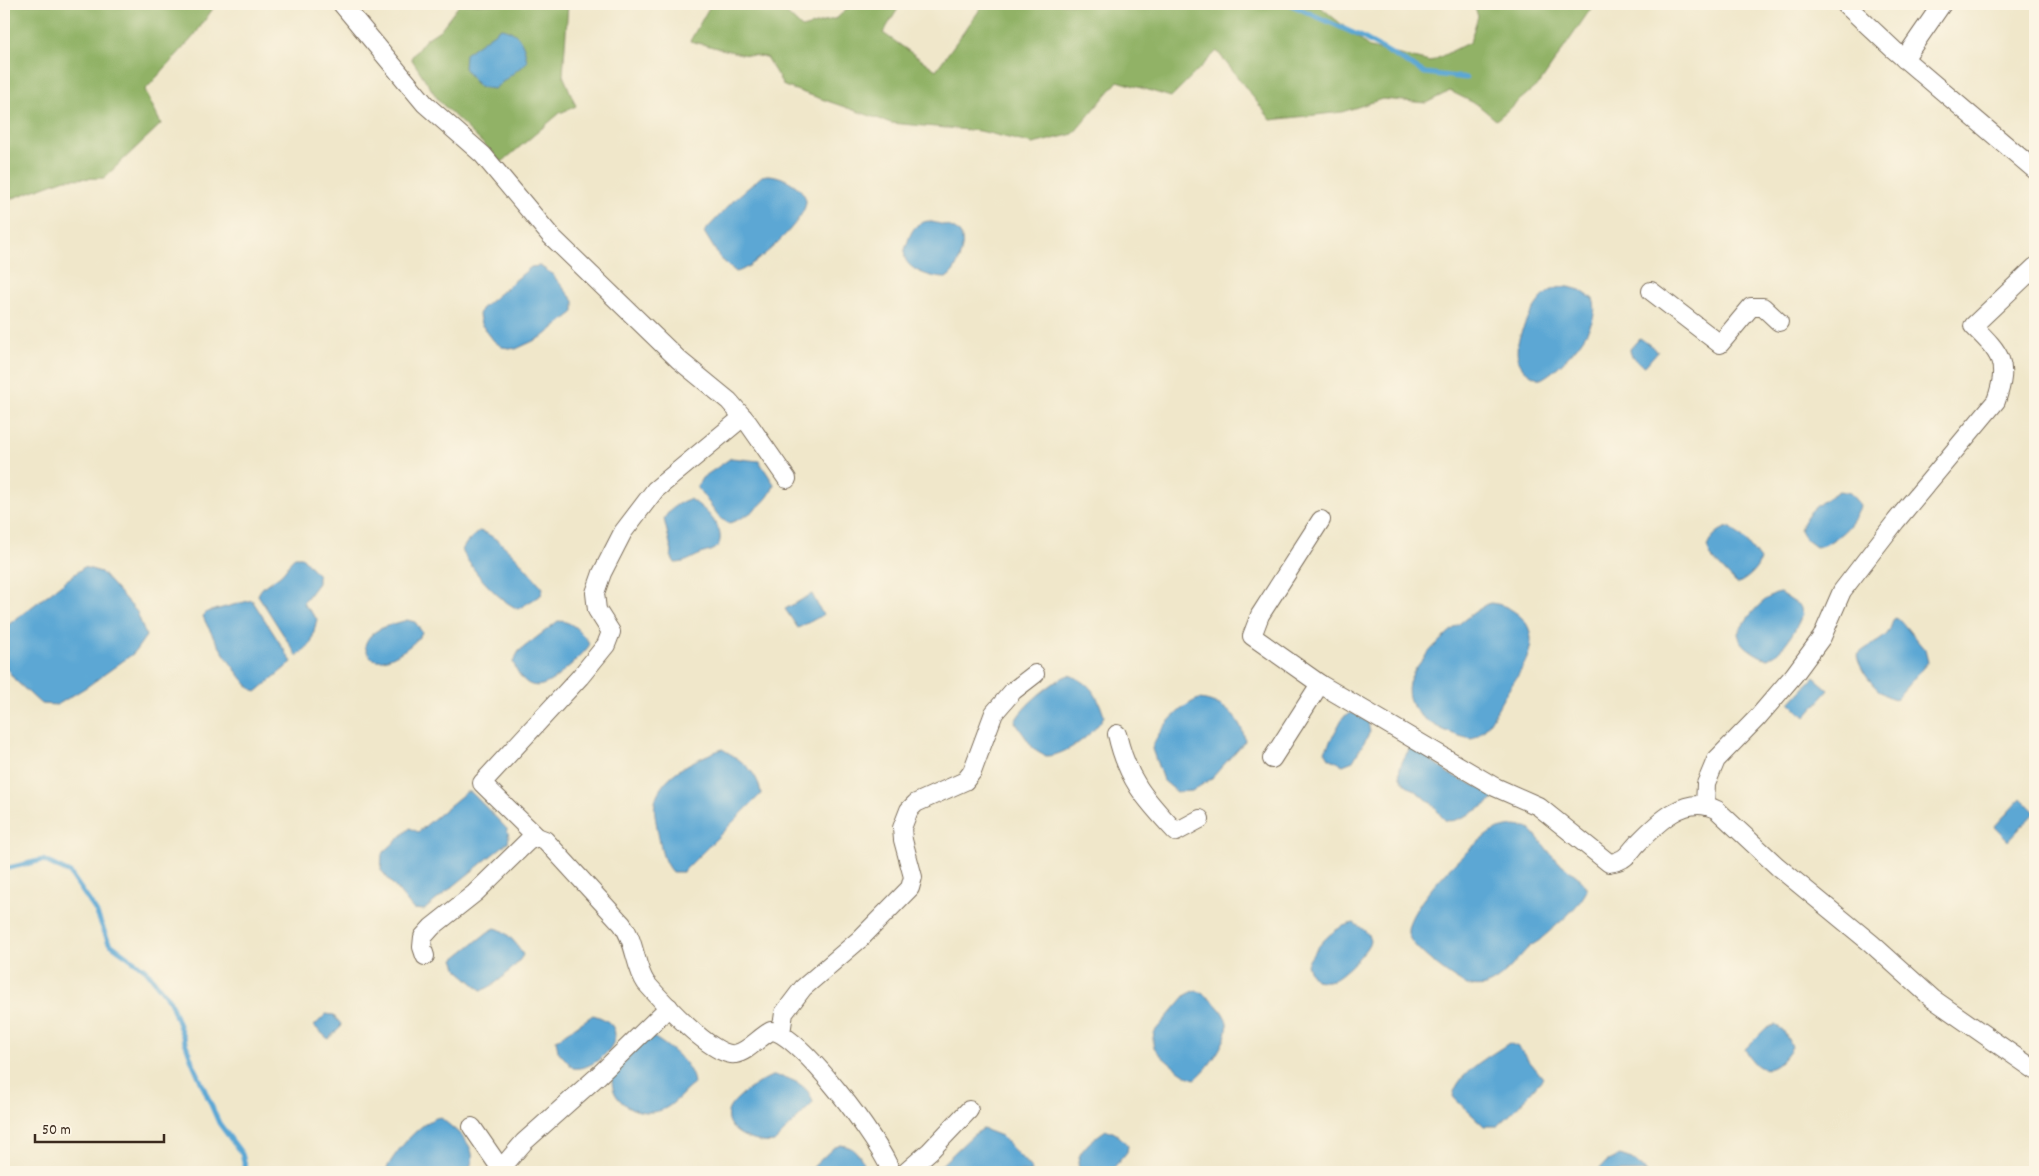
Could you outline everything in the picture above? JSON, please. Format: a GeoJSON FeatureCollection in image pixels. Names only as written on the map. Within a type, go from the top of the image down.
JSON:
{"type":"FeatureCollection","features":[{"type":"Feature","properties":{"kind":"street"},"geometry":{"type":"LineString","coordinates":[[342,4],[408,86],[425,104],[483,155],[550,235],[679,360],[729,401],[743,417],[787,479]]}},
{"type":"Feature","properties":{"kind":"street"},"geometry":{"type":"LineString","coordinates":[[1845,4],[1904,59],[2035,170]]}},
{"type":"Feature","properties":{"kind":"street"},"geometry":{"type":"LineString","coordinates":[[1904,59],[1942,4]]}},
{"type":"Feature","properties":{"kind":"street"},"geometry":{"type":"LineString","coordinates":[[1706,804],[1706,784],[1716,760],[1758,717],[1794,675],[1822,637],[1842,591],[1896,521],[1996,401],[2002,386],[2003,369],[1998,351],[1973,326],[2035,267]]}},
{"type":"Feature","properties":{"kind":"street"},"geometry":{"type":"LineString","coordinates":[[1651,291],[1720,344],[1751,307],[1763,307],[1779,322]]}},
{"type":"Feature","properties":{"kind":"street"},"geometry":{"type":"LineString","coordinates":[[743,417],[655,490],[623,532],[602,573],[595,592],[597,610],[610,632],[606,645],[580,677],[482,783],[537,837],[545,840],[622,924],[631,939],[642,977],[669,1007],[706,1040],[725,1053],[738,1054],[771,1031],[781,1033],[800,1048],[820,1069],[861,1122],[885,1169]]}},
{"type":"Feature","properties":{"kind":"street"},"geometry":{"type":"LineString","coordinates":[[1321,520],[1260,615],[1252,636],[1320,684],[1375,714],[1495,787],[1538,806],[1609,863],[1622,860],[1668,815],[1695,804],[1706,804],[1722,814],[1777,866],[1872,944],[1934,999],[2035,1070]]}},
{"type":"Feature","properties":{"kind":"street"},"geometry":{"type":"LineString","coordinates":[[781,1033],[784,1013],[799,993],[860,939],[910,888],[913,876],[903,840],[902,828],[909,810],[916,803],[965,781],[972,772],[994,713],[1013,691],[1035,674]]}},
{"type":"Feature","properties":{"kind":"street"},"geometry":{"type":"LineString","coordinates":[[1272,759],[1320,684]]}},
{"type":"Feature","properties":{"kind":"street"},"geometry":{"type":"LineString","coordinates":[[1116,734],[1123,760],[1143,796],[1176,832],[1200,819]]}},
{"type":"Feature","properties":{"kind":"street"},"geometry":{"type":"LineString","coordinates":[[425,956],[422,947],[423,937],[432,927],[475,893],[528,841],[537,837]]}},
{"type":"Feature","properties":{"kind":"street"},"geometry":{"type":"LineString","coordinates":[[472,1127],[501,1171],[524,1142],[598,1076],[669,1007]]}},
{"type":"Feature","properties":{"kind":"street"},"geometry":{"type":"LineString","coordinates":[[906,1172],[930,1151],[969,1110]]}},
{"type":"Feature","properties":{"kind":"green space"},"geometry":{"type":"Polygon","coordinates":[[[4,4],[216,4],[194,36],[145,90],[161,124],[104,178],[65,179],[5,201],[4,4]]]}},
{"type":"Feature","properties":{"kind":"green space"},"geometry":{"type":"Polygon","coordinates":[[[460,4],[568,4],[563,75],[576,106],[560,113],[502,162],[439,101],[411,58],[426,39],[440,30],[460,4]]]}},
{"type":"Feature","properties":{"kind":"green space"},"geometry":{"type":"Polygon","coordinates":[[[711,4],[780,4],[780,7],[802,28],[837,18],[853,4],[901,4],[883,33],[936,70],[984,4],[1317,4],[1370,48],[1430,62],[1470,42],[1478,16],[1473,4],[1594,4],[1540,83],[1496,120],[1478,105],[1450,91],[1426,103],[1382,99],[1342,112],[1271,120],[1217,51],[1171,97],[1118,81],[1073,134],[1033,144],[980,131],[891,123],[784,86],[766,57],[741,54],[690,41],[711,4]]]}},
{"type":"Feature","properties":{"kind":"water"},"geometry":{"type":"Polygon","coordinates":[[[501,28],[517,36],[525,50],[527,62],[494,89],[479,87],[464,68],[465,54],[501,28]]]}},
{"type":"Feature","properties":{"kind":"water"},"geometry":{"type":"Polygon","coordinates":[[[762,176],[783,178],[798,188],[806,200],[804,210],[788,232],[765,254],[754,263],[736,272],[720,258],[704,232],[735,199],[762,176]]]}},
{"type":"Feature","properties":{"kind":"water"},"geometry":{"type":"Polygon","coordinates":[[[928,221],[951,227],[960,234],[962,239],[957,265],[946,278],[935,277],[916,270],[907,263],[905,258],[904,253],[912,231],[918,225],[928,221]]]}},
{"type":"Feature","properties":{"kind":"water"},"geometry":{"type":"Polygon","coordinates":[[[540,266],[552,274],[574,301],[574,312],[544,336],[516,349],[502,347],[494,341],[481,324],[479,315],[481,309],[531,267],[540,266]]]}},
{"type":"Feature","properties":{"kind":"water"},"geometry":{"type":"Polygon","coordinates":[[[1561,287],[1580,290],[1593,299],[1595,309],[1592,321],[1579,345],[1559,366],[1541,379],[1530,374],[1518,360],[1518,342],[1525,324],[1538,302],[1550,291],[1561,287]]]}},
{"type":"Feature","properties":{"kind":"water"},"geometry":{"type":"Polygon","coordinates":[[[1640,338],[1658,351],[1645,366],[1635,359],[1630,352],[1630,349],[1640,338]]]}},
{"type":"Feature","properties":{"kind":"water"},"geometry":{"type":"Polygon","coordinates":[[[731,458],[759,461],[774,484],[763,503],[742,518],[729,523],[721,519],[697,487],[702,478],[731,458]]]}},
{"type":"Feature","properties":{"kind":"water"},"geometry":{"type":"Polygon","coordinates":[[[1839,491],[1850,493],[1860,505],[1858,512],[1844,532],[1830,542],[1816,547],[1804,538],[1800,530],[1802,523],[1815,507],[1839,491]]]}},
{"type":"Feature","properties":{"kind":"water"},"geometry":{"type":"Polygon","coordinates":[[[689,499],[700,506],[712,518],[720,532],[720,539],[718,546],[714,549],[675,563],[671,556],[672,552],[664,519],[675,506],[689,499]]]}},
{"type":"Feature","properties":{"kind":"water"},"geometry":{"type":"Polygon","coordinates":[[[1730,527],[1745,540],[1760,560],[1757,568],[1737,584],[1712,558],[1707,547],[1716,534],[1730,527]]]}},
{"type":"Feature","properties":{"kind":"water"},"geometry":{"type":"Polygon","coordinates":[[[479,531],[496,539],[514,555],[543,588],[541,595],[518,609],[502,599],[486,584],[462,550],[467,542],[479,531]]]}},
{"type":"Feature","properties":{"kind":"water"},"geometry":{"type":"Polygon","coordinates":[[[295,557],[302,557],[318,575],[318,583],[303,603],[317,619],[311,644],[297,656],[258,595],[263,587],[282,574],[295,557]]]}},
{"type":"Feature","properties":{"kind":"water"},"geometry":{"type":"Polygon","coordinates":[[[84,567],[101,572],[137,612],[146,636],[134,653],[88,686],[57,705],[41,704],[15,680],[4,665],[4,628],[84,567]]]}},
{"type":"Feature","properties":{"kind":"water"},"geometry":{"type":"Polygon","coordinates":[[[1780,593],[1800,606],[1803,614],[1784,645],[1768,659],[1745,646],[1738,633],[1761,603],[1780,593]]]}},
{"type":"Feature","properties":{"kind":"water"},"geometry":{"type":"Polygon","coordinates":[[[812,594],[823,615],[798,628],[785,609],[812,594]]]}},
{"type":"Feature","properties":{"kind":"water"},"geometry":{"type":"Polygon","coordinates":[[[252,600],[292,662],[256,692],[243,680],[203,616],[207,612],[252,600]]]}},
{"type":"Feature","properties":{"kind":"water"},"geometry":{"type":"Polygon","coordinates":[[[1490,603],[1506,607],[1521,617],[1528,627],[1531,637],[1530,647],[1522,668],[1491,720],[1472,739],[1439,728],[1419,714],[1412,705],[1408,694],[1409,683],[1421,662],[1443,638],[1468,617],[1490,603]]]}},
{"type":"Feature","properties":{"kind":"water"},"geometry":{"type":"Polygon","coordinates":[[[1895,618],[1900,620],[1925,650],[1928,662],[1896,699],[1883,694],[1871,682],[1862,669],[1857,656],[1886,635],[1895,618]]]}},
{"type":"Feature","properties":{"kind":"water"},"geometry":{"type":"Polygon","coordinates":[[[407,620],[415,622],[422,632],[415,641],[389,658],[377,660],[371,657],[365,646],[371,635],[382,628],[407,620]]]}},
{"type":"Feature","properties":{"kind":"water"},"geometry":{"type":"Polygon","coordinates":[[[558,621],[563,621],[575,627],[588,641],[589,646],[558,676],[543,685],[536,686],[530,684],[518,673],[513,662],[519,651],[558,621]]]}},
{"type":"Feature","properties":{"kind":"water"},"geometry":{"type":"Polygon","coordinates":[[[1069,675],[1077,678],[1092,690],[1099,701],[1104,716],[1080,742],[1062,752],[1046,756],[1033,748],[1015,722],[1024,709],[1039,695],[1055,682],[1069,675]]]}},
{"type":"Feature","properties":{"kind":"water"},"geometry":{"type":"Polygon","coordinates":[[[1814,677],[1829,690],[1805,717],[1790,703],[1814,677]]]}},
{"type":"Feature","properties":{"kind":"water"},"geometry":{"type":"Polygon","coordinates":[[[1199,699],[1215,703],[1230,712],[1240,725],[1245,741],[1211,779],[1192,791],[1177,792],[1163,780],[1152,749],[1164,726],[1178,712],[1199,699]]]}},
{"type":"Feature","properties":{"kind":"water"},"geometry":{"type":"Polygon","coordinates":[[[1350,713],[1368,722],[1370,732],[1353,761],[1343,765],[1329,758],[1325,751],[1343,717],[1350,713]]]}},
{"type":"Feature","properties":{"kind":"water"},"geometry":{"type":"Polygon","coordinates":[[[1412,745],[1449,774],[1494,794],[1493,800],[1456,820],[1445,820],[1430,802],[1401,779],[1399,774],[1400,767],[1412,745]]]}},
{"type":"Feature","properties":{"kind":"water"},"geometry":{"type":"Polygon","coordinates":[[[722,749],[748,767],[756,779],[761,794],[683,872],[672,872],[664,859],[661,849],[655,818],[657,795],[662,786],[685,766],[722,749]]]}},
{"type":"Feature","properties":{"kind":"water"},"geometry":{"type":"Polygon","coordinates":[[[466,792],[471,792],[507,829],[508,842],[424,910],[413,909],[381,870],[382,854],[410,828],[418,832],[466,792]]]}},
{"type":"Feature","properties":{"kind":"water"},"geometry":{"type":"Polygon","coordinates":[[[2021,798],[2035,812],[2008,841],[1994,827],[2021,798]]]}},
{"type":"Feature","properties":{"kind":"water"},"geometry":{"type":"Polygon","coordinates":[[[1516,826],[1528,828],[1533,832],[1555,859],[1582,880],[1587,890],[1568,915],[1528,948],[1498,979],[1485,986],[1469,986],[1443,970],[1416,946],[1408,933],[1410,922],[1427,894],[1440,878],[1468,851],[1493,831],[1516,826]]]}},
{"type":"Feature","properties":{"kind":"water"},"geometry":{"type":"Polygon","coordinates":[[[1354,923],[1364,930],[1369,937],[1369,944],[1365,950],[1336,978],[1328,981],[1316,980],[1310,973],[1307,964],[1311,957],[1326,938],[1339,928],[1354,923]]]}},
{"type":"Feature","properties":{"kind":"water"},"geometry":{"type":"Polygon","coordinates":[[[495,928],[512,939],[523,955],[504,976],[491,986],[481,990],[458,970],[454,959],[495,928]]]}},
{"type":"Feature","properties":{"kind":"water"},"geometry":{"type":"Polygon","coordinates":[[[1196,990],[1210,999],[1223,1013],[1227,1029],[1217,1054],[1195,1079],[1179,1071],[1157,1051],[1154,1047],[1153,1037],[1155,1031],[1186,995],[1196,990]]]}},
{"type":"Feature","properties":{"kind":"water"},"geometry":{"type":"Polygon","coordinates":[[[326,1014],[333,1015],[341,1024],[340,1028],[328,1039],[314,1026],[326,1014]]]}},
{"type":"Feature","properties":{"kind":"water"},"geometry":{"type":"Polygon","coordinates":[[[593,1015],[607,1021],[614,1029],[615,1039],[603,1056],[593,1063],[573,1068],[558,1051],[556,1040],[593,1015]]]}},
{"type":"Feature","properties":{"kind":"water"},"geometry":{"type":"Polygon","coordinates":[[[1775,1025],[1783,1030],[1792,1047],[1774,1067],[1762,1068],[1756,1065],[1745,1049],[1766,1028],[1775,1025]]]}},
{"type":"Feature","properties":{"kind":"water"},"geometry":{"type":"Polygon","coordinates":[[[653,1037],[679,1056],[689,1069],[694,1084],[676,1101],[664,1109],[648,1112],[639,1111],[624,1104],[618,1098],[612,1081],[617,1070],[635,1050],[653,1037]]]}},
{"type":"Feature","properties":{"kind":"water"},"geometry":{"type":"Polygon","coordinates":[[[1509,1043],[1518,1047],[1543,1078],[1498,1126],[1484,1126],[1453,1096],[1461,1079],[1468,1072],[1509,1043]]]}},
{"type":"Feature","properties":{"kind":"water"},"geometry":{"type":"Polygon","coordinates":[[[772,1076],[778,1076],[797,1083],[808,1091],[813,1103],[774,1142],[760,1142],[736,1132],[728,1119],[728,1112],[740,1096],[772,1076]]]}},
{"type":"Feature","properties":{"kind":"water"},"geometry":{"type":"Polygon","coordinates":[[[440,1117],[460,1135],[470,1148],[471,1164],[467,1172],[385,1172],[400,1148],[416,1131],[424,1124],[440,1117]]]}},
{"type":"Feature","properties":{"kind":"water"},"geometry":{"type":"Polygon","coordinates":[[[983,1129],[1001,1136],[1031,1168],[1032,1172],[934,1172],[973,1135],[983,1129]]]}},
{"type":"Feature","properties":{"kind":"water"},"geometry":{"type":"Polygon","coordinates":[[[1106,1130],[1113,1132],[1121,1138],[1128,1146],[1127,1152],[1110,1172],[1081,1172],[1078,1160],[1084,1148],[1106,1130]]]}},
{"type":"Feature","properties":{"kind":"water"},"geometry":{"type":"Polygon","coordinates":[[[841,1145],[855,1150],[859,1155],[863,1162],[859,1172],[808,1172],[833,1148],[841,1145]]]}},
{"type":"Feature","properties":{"kind":"water"},"geometry":{"type":"Polygon","coordinates":[[[1620,1155],[1632,1159],[1647,1172],[1597,1172],[1606,1162],[1620,1155]]]}},
{"type":"Feature","properties":{"kind":"waterway"},"geometry":{"type":"LineString","coordinates":[[1289,4],[1360,36],[1425,73],[1466,78]]}},
{"type":"Feature","properties":{"kind":"waterway"},"geometry":{"type":"LineString","coordinates":[[4,869],[43,860],[70,873],[96,911],[109,943],[146,970],[170,1001],[192,1061],[219,1123],[242,1154],[247,1172]]}}]}
